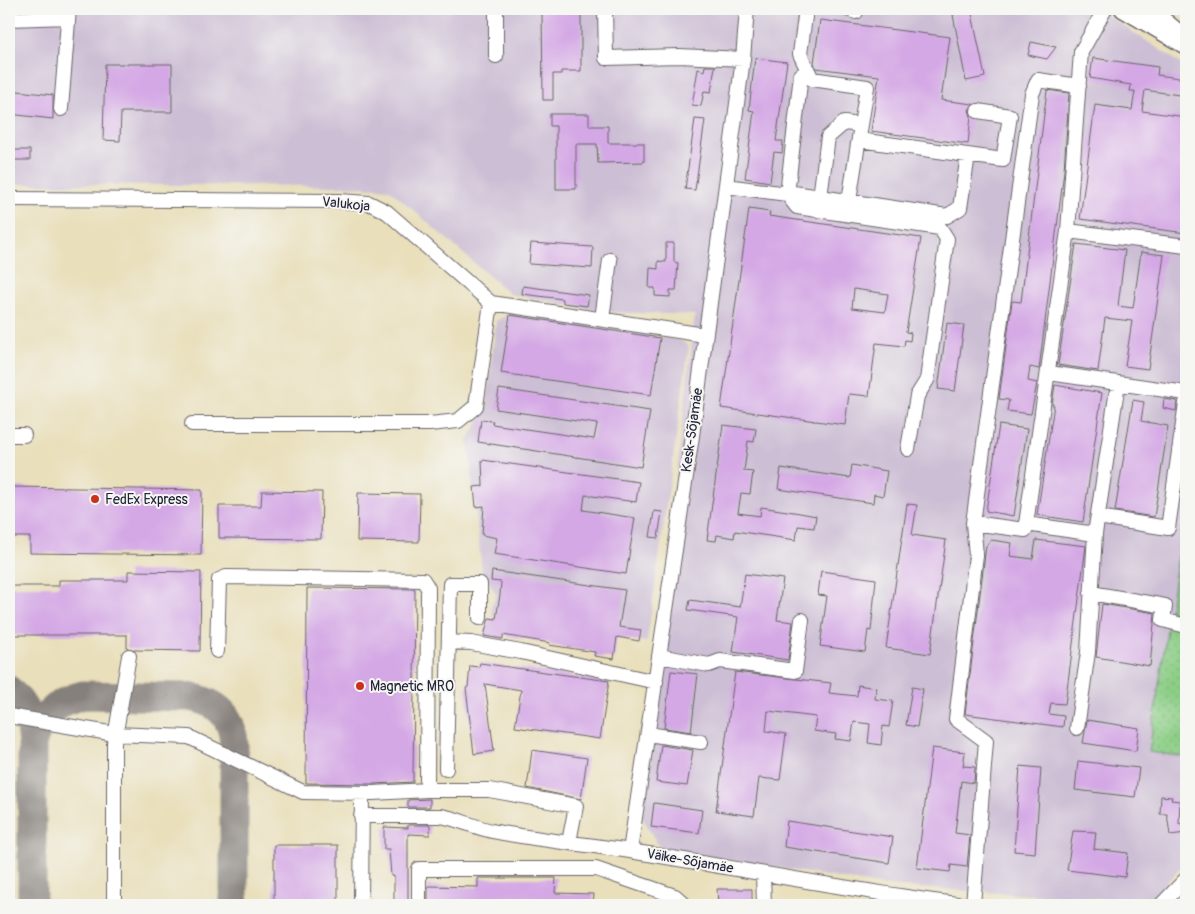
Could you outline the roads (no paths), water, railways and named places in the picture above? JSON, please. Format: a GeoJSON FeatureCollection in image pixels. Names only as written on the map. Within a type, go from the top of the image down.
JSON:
{"type":"FeatureCollection","features":[{"type":"Feature","properties":{"kind":"main road"},"geometry":{"type":"LineString","coordinates":[[1123,9],[1186,46]]}},
{"type":"Feature","properties":{"kind":"main road"},"geometry":{"type":"LineString","coordinates":[[1156,13],[1186,40]]}},
{"type":"Feature","properties":{"kind":"street"},"geometry":{"type":"LineString","coordinates":[[496,9],[496,56]]}},
{"type":"Feature","properties":{"kind":"street"},"geometry":{"type":"LineString","coordinates":[[605,9],[606,58],[679,56],[743,59]]}},
{"type":"Feature","properties":{"kind":"street","name":"Kesk-Sõjamäe"},"geometry":{"type":"LineString","coordinates":[[630,851],[656,682],[726,186],[743,59],[747,9]]}},
{"type":"Feature","properties":{"kind":"street"},"geometry":{"type":"LineString","coordinates":[[806,9],[800,54],[812,79],[867,87],[849,201]]}},
{"type":"Feature","properties":{"kind":"street"},"geometry":{"type":"LineString","coordinates":[[973,523],[1025,530],[1068,231],[1081,52],[1105,9]]}},
{"type":"Feature","properties":{"kind":"street"},"geometry":{"type":"LineString","coordinates":[[1145,9],[1156,13]]}},
{"type":"Feature","properties":{"kind":"street"},"geometry":{"type":"LineString","coordinates":[[9,19],[68,13],[60,109]]}},
{"type":"Feature","properties":{"kind":"street"},"geometry":{"type":"LineString","coordinates":[[802,75],[787,193],[797,206],[940,228],[947,239],[927,380],[916,396],[908,449]]}},
{"type":"Feature","properties":{"kind":"street"},"geometry":{"type":"LineString","coordinates":[[973,905],[986,742],[956,719],[976,555],[973,523],[1032,94],[1038,80],[1079,86]]}},
{"type":"Feature","properties":{"kind":"street"},"geometry":{"type":"LineString","coordinates":[[859,140],[1004,160],[1010,116],[978,111]]}},
{"type":"Feature","properties":{"kind":"street"},"geometry":{"type":"LineString","coordinates":[[820,197],[828,137],[844,123],[861,125]]}},
{"type":"Feature","properties":{"kind":"street"},"geometry":{"type":"LineString","coordinates":[[726,186],[820,197],[947,216],[960,208],[968,155]]}},
{"type":"Feature","properties":{"kind":"street","name":"Valukoja"},"geometry":{"type":"LineString","coordinates":[[9,200],[330,201],[369,203],[387,212],[491,303]]}},
{"type":"Feature","properties":{"kind":"street"},"geometry":{"type":"LineString","coordinates":[[1068,231],[1186,246]]}},
{"type":"Feature","properties":{"kind":"street"},"geometry":{"type":"LineString","coordinates":[[602,320],[610,260]]}},
{"type":"Feature","properties":{"kind":"street"},"geometry":{"type":"LineString","coordinates":[[192,424],[430,424],[458,421],[476,406],[491,303],[705,335]]}},
{"type":"Feature","properties":{"kind":"street"},"geometry":{"type":"LineString","coordinates":[[1049,373],[1186,393]]}},
{"type":"Feature","properties":{"kind":"street"},"geometry":{"type":"LineString","coordinates":[[1077,728],[1088,652],[1095,534],[1118,383]]}},
{"type":"Feature","properties":{"kind":"street"},"geometry":{"type":"LineString","coordinates":[[1098,517],[1168,528],[1186,403]]}},
{"type":"Feature","properties":{"kind":"street"},"geometry":{"type":"LineString","coordinates":[[9,435],[24,435]]}},
{"type":"Feature","properties":{"kind":"street"},"geometry":{"type":"LineString","coordinates":[[1026,524],[1095,534]]}},
{"type":"Feature","properties":{"kind":"street"},"geometry":{"type":"LineString","coordinates":[[218,651],[219,580],[226,577],[423,580],[428,588],[427,790]]}},
{"type":"Feature","properties":{"kind":"street"},"geometry":{"type":"LineString","coordinates":[[446,769],[450,584],[480,584],[480,618]]}},
{"type":"Feature","properties":{"kind":"street"},"geometry":{"type":"LineString","coordinates":[[1091,593],[1165,606],[1163,620],[1186,626]]}},
{"type":"Feature","properties":{"kind":"street"},"geometry":{"type":"LineString","coordinates":[[659,656],[709,665],[720,661],[795,671],[802,620]]}},
{"type":"Feature","properties":{"kind":"street"},"geometry":{"type":"LineString","coordinates":[[449,642],[469,642],[513,650],[656,682]]}},
{"type":"Feature","properties":{"kind":"street"},"geometry":{"type":"LineString","coordinates":[[114,905],[115,734],[129,656]]}},
{"type":"Feature","properties":{"kind":"street"},"geometry":{"type":"LineString","coordinates":[[9,716],[115,734],[189,737],[303,792],[362,793],[489,790],[576,806],[570,842]]}},
{"type":"Feature","properties":{"kind":"street"},"geometry":{"type":"LineString","coordinates":[[648,734],[701,742]]}},
{"type":"Feature","properties":{"kind":"street"},"geometry":{"type":"LineString","coordinates":[[361,905],[362,793]]}},
{"type":"Feature","properties":{"kind":"street","name":"Väike-Sõjamäe"},"geometry":{"type":"LineString","coordinates":[[362,816],[441,816],[493,831],[630,851],[763,874],[892,901],[964,905]]}},
{"type":"Feature","properties":{"kind":"street"},"geometry":{"type":"LineString","coordinates":[[418,905],[419,868],[429,868],[596,869],[675,896],[685,905]]}},
{"type":"Feature","properties":{"kind":"street"},"geometry":{"type":"LineString","coordinates":[[763,874],[764,905]]}},
{"type":"Feature","properties":{"kind":"street"},"geometry":{"type":"LineString","coordinates":[[1162,905],[1186,879]]}},
{"type":"Feature","properties":{"kind":"place","name":"FedEx Express"},"geometry":{"type":"Point","coordinates":[95,499]}},
{"type":"Feature","properties":{"kind":"place","name":"Magnetic MRO"},"geometry":{"type":"Point","coordinates":[360,686]}}]}
